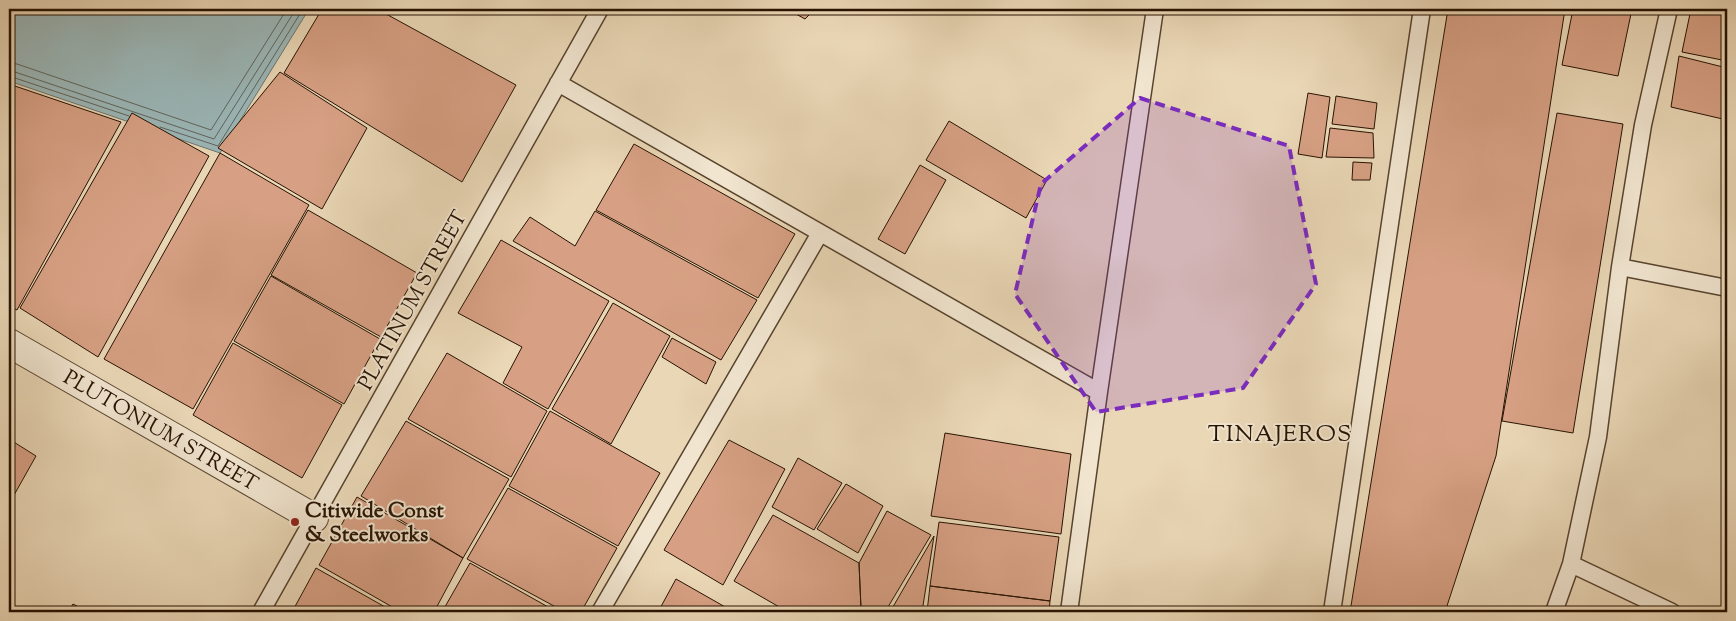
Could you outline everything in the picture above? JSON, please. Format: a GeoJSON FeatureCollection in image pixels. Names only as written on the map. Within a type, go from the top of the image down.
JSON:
{"type":"FeatureCollection","features":[{"type":"Feature","properties":{"kind":"street","name":"PLUTONIUM STREET"},"geometry":{"type":"LineString","coordinates":[[9,343],[314,518]]}},
{"type":"Feature","properties":{"kind":"lane","name":"PLATINUM STREET"},"geometry":{"type":"LineString","coordinates":[[261,612],[600,9]]}},
{"type":"Feature","properties":{"kind":"lane"},"geometry":{"type":"LineString","coordinates":[[1070,612],[1099,392],[1155,9]]}},
{"type":"Feature","properties":{"kind":"lane"},"geometry":{"type":"LineString","coordinates":[[1332,612],[1422,9]]}},
{"type":"Feature","properties":{"kind":"lane"},"geometry":{"type":"LineString","coordinates":[[1554,612],[1571,564],[1598,437],[1620,267],[1643,125],[1669,9]]}},
{"type":"Feature","properties":{"kind":"lane"},"geometry":{"type":"LineString","coordinates":[[558,83],[1099,392]]}},
{"type":"Feature","properties":{"kind":"lane"},"geometry":{"type":"LineString","coordinates":[[600,612],[820,233]]}},
{"type":"Feature","properties":{"kind":"lane"},"geometry":{"type":"LineString","coordinates":[[1620,267],[1727,288]]}},
{"type":"Feature","properties":{"kind":"lane"},"geometry":{"type":"LineString","coordinates":[[1571,564],[1672,612]]}},
{"type":"Feature","properties":{"kind":"highlighted area"},"geometry":{"type":"Polygon","coordinates":[[[1140,98],[1289,146],[1316,284],[1243,388],[1096,412],[1015,294],[1041,184],[1140,98]]]}},
{"type":"Feature","properties":{"kind":"water"},"geometry":{"type":"Polygon","coordinates":[[[9,9],[309,9],[220,153],[9,81],[9,9]]]}},
{"type":"Feature","properties":{"kind":"building"},"geometry":{"type":"Polygon","coordinates":[[[322,9],[377,9],[516,85],[462,182],[284,73],[322,9]]]}},
{"type":"Feature","properties":{"kind":"building"},"geometry":{"type":"Polygon","coordinates":[[[787,9],[815,9],[805,19],[787,9]]]}},
{"type":"Feature","properties":{"kind":"building"},"geometry":{"type":"Polygon","coordinates":[[[1448,9],[1565,9],[1496,456],[1445,612],[1350,612],[1448,9]]]}},
{"type":"Feature","properties":{"kind":"building"},"geometry":{"type":"Polygon","coordinates":[[[1573,9],[1632,9],[1618,76],[1562,65],[1573,9]]]}},
{"type":"Feature","properties":{"kind":"building"},"geometry":{"type":"Polygon","coordinates":[[[1691,9],[1727,9],[1727,61],[1682,52],[1691,9]]]}},
{"type":"Feature","properties":{"kind":"building"},"geometry":{"type":"Polygon","coordinates":[[[1679,56],[1727,68],[1727,120],[1671,107],[1679,56]]]}},
{"type":"Feature","properties":{"kind":"building"},"geometry":{"type":"Polygon","coordinates":[[[280,72],[367,128],[322,209],[218,148],[280,72]]]}},
{"type":"Feature","properties":{"kind":"building"},"geometry":{"type":"Polygon","coordinates":[[[9,84],[121,122],[17,310],[9,306],[9,84]]]}},
{"type":"Feature","properties":{"kind":"building"},"geometry":{"type":"Polygon","coordinates":[[[1308,93],[1330,97],[1322,158],[1298,154],[1308,93]]]}},
{"type":"Feature","properties":{"kind":"building"},"geometry":{"type":"Polygon","coordinates":[[[1336,96],[1377,103],[1374,129],[1332,124],[1336,96]]]}},
{"type":"Feature","properties":{"kind":"building"},"geometry":{"type":"Polygon","coordinates":[[[132,113],[209,156],[98,357],[20,308],[132,113]]]}},
{"type":"Feature","properties":{"kind":"building"},"geometry":{"type":"Polygon","coordinates":[[[1557,113],[1623,124],[1573,433],[1502,421],[1557,113]]]}},
{"type":"Feature","properties":{"kind":"building"},"geometry":{"type":"Polygon","coordinates":[[[949,121],[1047,180],[1026,218],[926,160],[949,121]]]}},
{"type":"Feature","properties":{"kind":"building"},"geometry":{"type":"Polygon","coordinates":[[[1330,128],[1373,133],[1374,158],[1326,157],[1330,128]]]}},
{"type":"Feature","properties":{"kind":"building"},"geometry":{"type":"Polygon","coordinates":[[[634,144],[795,234],[758,298],[596,210],[634,144]]]}},
{"type":"Feature","properties":{"kind":"building"},"geometry":{"type":"Polygon","coordinates":[[[220,153],[309,205],[193,409],[104,359],[220,153]]]}},
{"type":"Feature","properties":{"kind":"building"},"geometry":{"type":"Polygon","coordinates":[[[1353,162],[1372,163],[1370,180],[1352,180],[1353,162]]]}},
{"type":"Feature","properties":{"kind":"building"},"geometry":{"type":"Polygon","coordinates":[[[920,165],[946,180],[905,254],[878,239],[920,165]]]}},
{"type":"Feature","properties":{"kind":"building"},"geometry":{"type":"Polygon","coordinates":[[[308,210],[417,273],[381,337],[271,275],[308,210]]]}},
{"type":"Feature","properties":{"kind":"building"},"geometry":{"type":"Polygon","coordinates":[[[595,211],[757,300],[721,360],[513,241],[530,217],[575,246],[595,211]]]}},
{"type":"Feature","properties":{"kind":"building"},"geometry":{"type":"Polygon","coordinates":[[[501,240],[609,301],[548,409],[503,383],[522,347],[458,313],[501,240]]]}},
{"type":"Feature","properties":{"kind":"building"},"geometry":{"type":"Polygon","coordinates":[[[271,276],[380,339],[344,404],[234,341],[271,276]]]}},
{"type":"Feature","properties":{"kind":"building"},"geometry":{"type":"Polygon","coordinates":[[[613,303],[670,336],[611,444],[552,409],[613,303]]]}},
{"type":"Feature","properties":{"kind":"building"},"geometry":{"type":"Polygon","coordinates":[[[672,338],[716,362],[706,384],[662,357],[672,338]]]}},
{"type":"Feature","properties":{"kind":"building"},"geometry":{"type":"Polygon","coordinates":[[[233,343],[342,405],[302,478],[193,415],[233,343]]]}},
{"type":"Feature","properties":{"kind":"building"},"geometry":{"type":"Polygon","coordinates":[[[447,353],[547,411],[511,477],[408,419],[447,353]]]}},
{"type":"Feature","properties":{"kind":"building"},"geometry":{"type":"Polygon","coordinates":[[[550,411],[660,473],[618,546],[509,486],[550,411]]]}},
{"type":"Feature","properties":{"kind":"building"},"geometry":{"type":"Polygon","coordinates":[[[406,421],[509,479],[463,558],[361,496],[406,421]]]}},
{"type":"Feature","properties":{"kind":"building"},"geometry":{"type":"Polygon","coordinates":[[[945,433],[1071,454],[1061,534],[931,516],[945,433]]]}},
{"type":"Feature","properties":{"kind":"building"},"geometry":{"type":"Polygon","coordinates":[[[9,439],[36,456],[9,504],[9,439]]]}},
{"type":"Feature","properties":{"kind":"building"},"geometry":{"type":"Polygon","coordinates":[[[729,440],[785,469],[723,585],[664,550],[729,440]]]}},
{"type":"Feature","properties":{"kind":"building"},"geometry":{"type":"Polygon","coordinates":[[[798,458],[842,483],[814,530],[772,507],[798,458]]]}},
{"type":"Feature","properties":{"kind":"building"},"geometry":{"type":"Polygon","coordinates":[[[846,484],[883,506],[858,553],[817,529],[846,484]]]}},
{"type":"Feature","properties":{"kind":"building"},"geometry":{"type":"Polygon","coordinates":[[[508,488],[617,548],[581,612],[565,612],[467,559],[508,488]]]}},
{"type":"Feature","properties":{"kind":"building"},"geometry":{"type":"Polygon","coordinates":[[[357,497],[463,558],[434,612],[401,612],[319,565],[357,497]]]}},
{"type":"Feature","properties":{"kind":"building"},"geometry":{"type":"Polygon","coordinates":[[[887,511],[931,535],[885,612],[855,612],[861,609],[859,563],[887,511]]]}},
{"type":"Feature","properties":{"kind":"building"},"geometry":{"type":"Polygon","coordinates":[[[773,515],[859,563],[861,609],[855,612],[788,612],[734,581],[773,515]]]}},
{"type":"Feature","properties":{"kind":"building"},"geometry":{"type":"Polygon","coordinates":[[[939,522],[1059,537],[1050,601],[930,586],[939,522]]]}},
{"type":"Feature","properties":{"kind":"building"},"geometry":{"type":"Polygon","coordinates":[[[934,536],[922,612],[890,612],[934,536]]]}},
{"type":"Feature","properties":{"kind":"building"},"geometry":{"type":"Polygon","coordinates":[[[470,563],[557,612],[442,612],[470,563]]]}},
{"type":"Feature","properties":{"kind":"building"},"geometry":{"type":"Polygon","coordinates":[[[316,568],[394,612],[292,612],[316,568]]]}},
{"type":"Feature","properties":{"kind":"building"},"geometry":{"type":"Polygon","coordinates":[[[676,579],[734,612],[658,612],[676,579]]]}},
{"type":"Feature","properties":{"kind":"building"},"geometry":{"type":"Polygon","coordinates":[[[930,586],[1050,601],[1049,612],[927,612],[930,586]]]}},
{"type":"Feature","properties":{"kind":"building"},"geometry":{"type":"Polygon","coordinates":[[[73,604],[88,612],[68,612],[73,604]]]}},
{"type":"Feature","properties":{"kind":"place","name":"Citiwide Const & Steelworks"},"geometry":{"type":"Point","coordinates":[295,522]}},
{"type":"Feature","properties":{"kind":"district","name":"TINAJEROS"},"geometry":{"type":"Point","coordinates":[1280,433]}}]}
